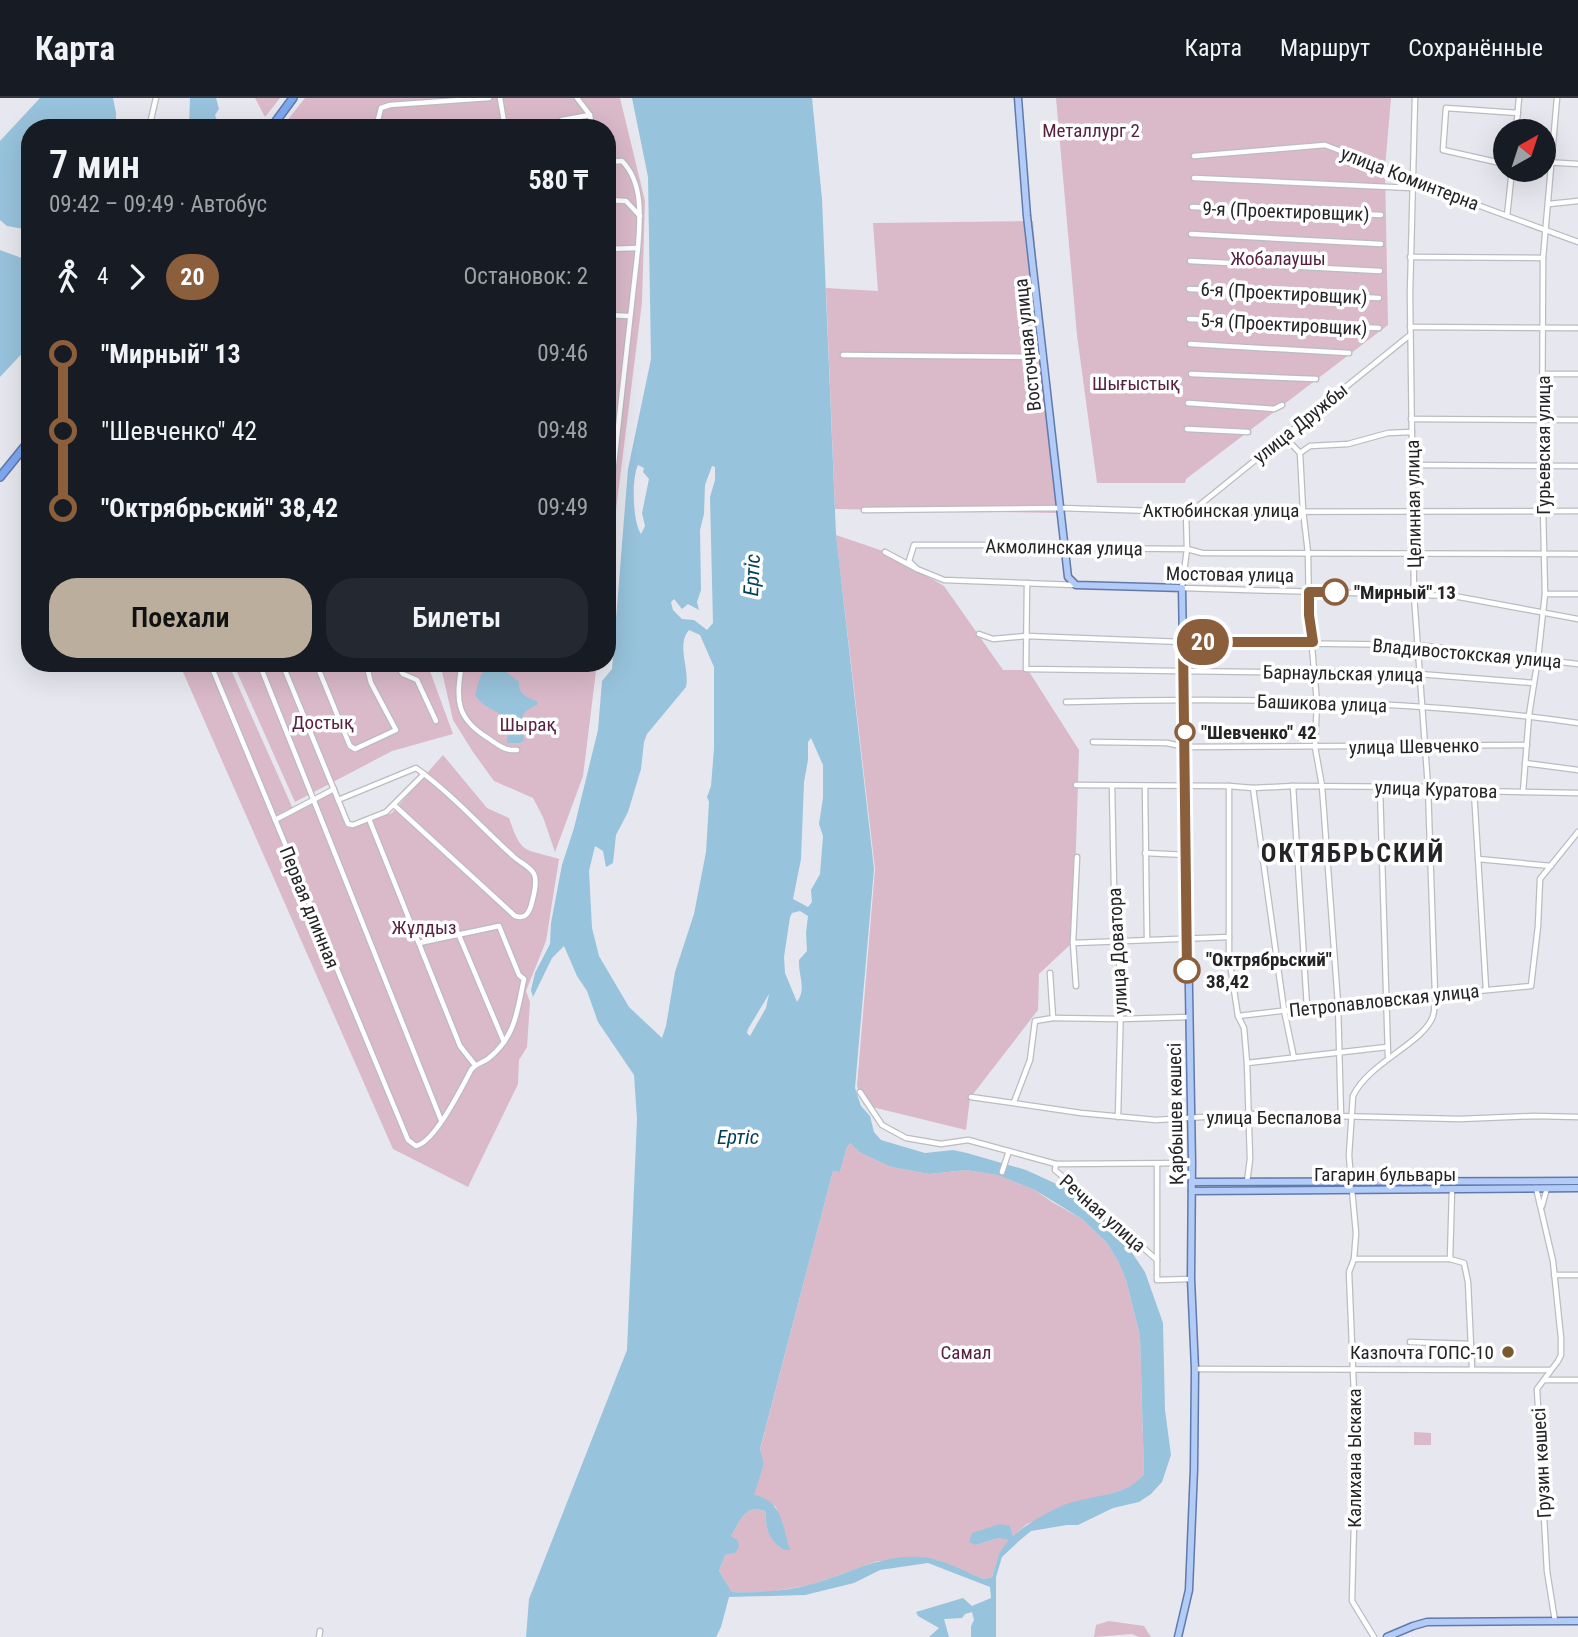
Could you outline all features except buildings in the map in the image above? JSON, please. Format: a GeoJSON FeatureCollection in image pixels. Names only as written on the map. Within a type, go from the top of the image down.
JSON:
{"type":"FeatureCollection","features":[{"type":"Feature","properties":{"kind":"highway"},"geometry":{"type":"LineString","coordinates":[[278,119],[293,98]]}},
{"type":"Feature","properties":{"kind":"highway"},"geometry":{"type":"LineString","coordinates":[[0,477],[21,451]]}},
{"type":"Feature","properties":{"kind":"main road","name":"Восточная улица"},"geometry":{"type":"LineString","coordinates":[[1018,98],[1027,215],[1064,548],[1068,577],[1076,585]]}},
{"type":"Feature","properties":{"kind":"main road","name":"Мостовая улица"},"geometry":{"type":"LineString","coordinates":[[1076,585],[1182,588]]}},
{"type":"Feature","properties":{"kind":"main road","name":"Қарбышев көшесі"},"geometry":{"type":"LineString","coordinates":[[1178,1637],[1189,1590],[1195,1369],[1191,1279],[1192,1163],[1182,588]]}},
{"type":"Feature","properties":{"kind":"main road","name":"Гагарин бульвары"},"geometry":{"type":"LineString","coordinates":[[1192,1182],[1351,1181],[1578,1188]]}},
{"type":"Feature","properties":{"kind":"main road"},"geometry":{"type":"LineString","coordinates":[[1351,1181],[1352,1190]]}},
{"type":"Feature","properties":{"kind":"main road","name":"Гагарин бульвары"},"geometry":{"type":"LineString","coordinates":[[1192,1191],[1452,1189],[1578,1181]]}},
{"type":"Feature","properties":{"kind":"main road"},"geometry":{"type":"LineString","coordinates":[[1387,1637],[1427,1622],[1578,1620]]}},
{"type":"Feature","properties":{"kind":"street"},"geometry":{"type":"LineString","coordinates":[[151,119],[156,98]]}},
{"type":"Feature","properties":{"kind":"street"},"geometry":{"type":"LineString","coordinates":[[378,119],[381,108],[390,105],[489,98]]}},
{"type":"Feature","properties":{"kind":"street"},"geometry":{"type":"LineString","coordinates":[[500,98],[504,119]]}},
{"type":"Feature","properties":{"kind":"street"},"geometry":{"type":"LineString","coordinates":[[577,98],[591,119]]}},
{"type":"Feature","properties":{"kind":"street","name":"Целинная улица"},"geometry":{"type":"LineString","coordinates":[[1351,1181],[1349,1155],[1353,1096],[1356,1088],[1388,1057],[1423,1031],[1433,1015],[1435,994],[1429,787],[1417,645],[1413,553],[1410,257],[1415,98]]}},
{"type":"Feature","properties":{"kind":"street"},"geometry":{"type":"LineString","coordinates":[[1517,119],[1519,98]]}},
{"type":"Feature","properties":{"kind":"street","name":"Гурьевская улица"},"geometry":{"type":"LineString","coordinates":[[1555,119],[1556,98]]}},
{"type":"Feature","properties":{"kind":"street"},"geometry":{"type":"LineString","coordinates":[[1493,161],[1443,150],[1446,108],[1518,113]]}},
{"type":"Feature","properties":{"kind":"street"},"geometry":{"type":"LineString","coordinates":[[568,119],[590,115]]}},
{"type":"Feature","properties":{"kind":"street","name":"улица Коминтерна"},"geometry":{"type":"LineString","coordinates":[[1194,156],[1325,145],[1412,181],[1578,242]]}},
{"type":"Feature","properties":{"kind":"street"},"geometry":{"type":"LineString","coordinates":[[616,161],[622,161],[626,165],[636,186],[640,216],[616,430]]}},
{"type":"Feature","properties":{"kind":"street"},"geometry":{"type":"LineString","coordinates":[[1556,163],[1578,164]]}},
{"type":"Feature","properties":{"kind":"street"},"geometry":{"type":"LineString","coordinates":[[1194,178],[1411,188]]}},
{"type":"Feature","properties":{"kind":"street"},"geometry":{"type":"LineString","coordinates":[[1507,216],[1511,182]]}},
{"type":"Feature","properties":{"kind":"street","name":"Гурьевская улица"},"geometry":{"type":"LineString","coordinates":[[1524,792],[1529,715],[1545,594],[1542,511],[1543,258],[1551,182]]}},
{"type":"Feature","properties":{"kind":"street"},"geometry":{"type":"LineString","coordinates":[[616,200],[626,201],[640,216]]}},
{"type":"Feature","properties":{"kind":"street"},"geometry":{"type":"LineString","coordinates":[[1549,204],[1578,201]]}},
{"type":"Feature","properties":{"kind":"street","name":"9-я (Проектировщик)"},"geometry":{"type":"LineString","coordinates":[[1192,207],[1381,215]]}},
{"type":"Feature","properties":{"kind":"street"},"geometry":{"type":"LineString","coordinates":[[1191,234],[1381,244]]}},
{"type":"Feature","properties":{"kind":"street"},"geometry":{"type":"LineString","coordinates":[[616,249],[638,248]]}},
{"type":"Feature","properties":{"kind":"street"},"geometry":{"type":"LineString","coordinates":[[1410,257],[1543,258]]}},
{"type":"Feature","properties":{"kind":"street"},"geometry":{"type":"LineString","coordinates":[[1190,261],[1380,271]]}},
{"type":"Feature","properties":{"kind":"street","name":"6-я (Проектировщик)"},"geometry":{"type":"LineString","coordinates":[[1189,289],[1379,298]]}},
{"type":"Feature","properties":{"kind":"street"},"geometry":{"type":"LineString","coordinates":[[616,315],[629,316]]}},
{"type":"Feature","properties":{"kind":"street","name":"5-я (Проектировщик)"},"geometry":{"type":"LineString","coordinates":[[1189,319],[1379,328]]}},
{"type":"Feature","properties":{"kind":"street"},"geometry":{"type":"LineString","coordinates":[[1410,327],[1578,328]]}},
{"type":"Feature","properties":{"kind":"street","name":"улица Дружбы"},"geometry":{"type":"LineString","coordinates":[[1189,512],[1410,335]]}},
{"type":"Feature","properties":{"kind":"street"},"geometry":{"type":"LineString","coordinates":[[1190,344],[1349,353]]}},
{"type":"Feature","properties":{"kind":"street"},"geometry":{"type":"LineString","coordinates":[[843,355],[1044,357]]}},
{"type":"Feature","properties":{"kind":"street"},"geometry":{"type":"LineString","coordinates":[[1191,374],[1315,379]]}},
{"type":"Feature","properties":{"kind":"street"},"geometry":{"type":"LineString","coordinates":[[1544,374],[1578,374]]}},
{"type":"Feature","properties":{"kind":"street"},"geometry":{"type":"LineString","coordinates":[[1188,403],[1274,409],[1282,405]]}},
{"type":"Feature","properties":{"kind":"street"},"geometry":{"type":"LineString","coordinates":[[1411,419],[1578,420]]}},
{"type":"Feature","properties":{"kind":"street"},"geometry":{"type":"LineString","coordinates":[[1187,429],[1248,432]]}},
{"type":"Feature","properties":{"kind":"street"},"geometry":{"type":"LineString","coordinates":[[1300,453],[1310,446],[1348,444],[1388,433],[1412,432]]}},
{"type":"Feature","properties":{"kind":"street"},"geometry":{"type":"LineString","coordinates":[[1283,435],[1300,453],[1317,702],[1315,747],[1322,786],[1338,1003],[1340,1117]]}},
{"type":"Feature","properties":{"kind":"street"},"geometry":{"type":"LineString","coordinates":[[1412,466],[1578,466]]}},
{"type":"Feature","properties":{"kind":"street","name":"Актюбинская улица"},"geometry":{"type":"LineString","coordinates":[[864,510],[1060,508],[1189,512],[1578,511]]}},
{"type":"Feature","properties":{"kind":"street"},"geometry":{"type":"LineString","coordinates":[[1182,588],[1189,512]]}},
{"type":"Feature","properties":{"kind":"street","name":"Акмолинская улица"},"geometry":{"type":"LineString","coordinates":[[917,569],[909,561],[914,545],[1043,545],[1064,548],[1187,549],[1202,552],[1578,554]]}},
{"type":"Feature","properties":{"kind":"street","name":"Мостовая улица"},"geometry":{"type":"LineString","coordinates":[[885,552],[944,580],[1076,585]]}},
{"type":"Feature","properties":{"kind":"street"},"geometry":{"type":"LineString","coordinates":[[1026,636],[1027,583]]}},
{"type":"Feature","properties":{"kind":"street","name":"Мостовая улица"},"geometry":{"type":"LineString","coordinates":[[1182,588],[1454,596],[1578,619]]}},
{"type":"Feature","properties":{"kind":"street"},"geometry":{"type":"LineString","coordinates":[[1545,594],[1578,594]]}},
{"type":"Feature","properties":{"kind":"street","name":"Владивостокская улица"},"geometry":{"type":"LineString","coordinates":[[979,634],[993,639],[1026,636],[1183,642],[1417,645],[1578,664]]}},
{"type":"Feature","properties":{"kind":"street","name":"Барнаульская улица"},"geometry":{"type":"LineString","coordinates":[[1026,636],[1026,669],[1419,674],[1534,683]]}},
{"type":"Feature","properties":{"kind":"street","name":"Первая длинная"},"geometry":{"type":"LineString","coordinates":[[214,672],[408,1139],[416,1146],[421,1146],[441,1121]]}},
{"type":"Feature","properties":{"kind":"street"},"geometry":{"type":"LineString","coordinates":[[263,672],[441,1121]]}},
{"type":"Feature","properties":{"kind":"street"},"geometry":{"type":"LineString","coordinates":[[286,672],[348,824],[369,820],[394,806],[424,774]]}},
{"type":"Feature","properties":{"kind":"street"},"geometry":{"type":"LineString","coordinates":[[320,672],[350,746],[355,749],[396,730],[371,683],[368,672]]}},
{"type":"Feature","properties":{"kind":"street"},"geometry":{"type":"LineString","coordinates":[[402,672],[417,680],[436,722]]}},
{"type":"Feature","properties":{"kind":"street"},"geometry":{"type":"LineString","coordinates":[[461,672],[457,700],[466,722],[508,751],[517,750]]}},
{"type":"Feature","properties":{"kind":"street","name":"Башикова улица"},"geometry":{"type":"LineString","coordinates":[[1066,702],[1184,700],[1423,706],[1529,715],[1578,723]]}},
{"type":"Feature","properties":{"kind":"street","name":"улица Шевченко"},"geometry":{"type":"LineString","coordinates":[[1093,742],[1167,743],[1185,747],[1527,745]]}},
{"type":"Feature","properties":{"kind":"street"},"geometry":{"type":"LineString","coordinates":[[1525,763],[1578,770]]}},
{"type":"Feature","properties":{"kind":"street"},"geometry":{"type":"LineString","coordinates":[[338,800],[416,768],[533,872],[534,894],[530,910],[526,915],[515,916],[394,806]]}},
{"type":"Feature","properties":{"kind":"street","name":"улица Куратова"},"geometry":{"type":"LineString","coordinates":[[1076,785],[1429,787],[1474,791],[1578,793]]}},
{"type":"Feature","properties":{"kind":"street","name":"улица Доватора"},"geometry":{"type":"LineString","coordinates":[[1112,786],[1115,939],[1118,941],[1121,1019],[1118,1117]]}},
{"type":"Feature","properties":{"kind":"street"},"geometry":{"type":"LineString","coordinates":[[1229,786],[1229,957],[1238,1016],[1244,1028],[1247,1063],[1250,1159],[1247,1182]]}},
{"type":"Feature","properties":{"kind":"street"},"geometry":{"type":"LineString","coordinates":[[1293,786],[1307,1007]]}},
{"type":"Feature","properties":{"kind":"street"},"geometry":{"type":"LineString","coordinates":[[1145,787],[1147,939]]}},
{"type":"Feature","properties":{"kind":"street"},"geometry":{"type":"LineString","coordinates":[[1252,788],[1284,1010],[1294,1058]]}},
{"type":"Feature","properties":{"kind":"street"},"geometry":{"type":"LineString","coordinates":[[1380,788],[1388,1057]]}},
{"type":"Feature","properties":{"kind":"street"},"geometry":{"type":"LineString","coordinates":[[275,820],[334,789]]}},
{"type":"Feature","properties":{"kind":"street"},"geometry":{"type":"LineString","coordinates":[[1474,791],[1486,989]]}},
{"type":"Feature","properties":{"kind":"street"},"geometry":{"type":"LineString","coordinates":[[369,820],[460,1046],[475,1065]]}},
{"type":"Feature","properties":{"kind":"street"},"geometry":{"type":"LineString","coordinates":[[1478,859],[1551,866],[1578,832]]}},
{"type":"Feature","properties":{"kind":"street"},"geometry":{"type":"LineString","coordinates":[[1145,853],[1187,855]]}},
{"type":"Feature","properties":{"kind":"street"},"geometry":{"type":"LineString","coordinates":[[1076,986],[1073,943],[1077,857]]}},
{"type":"Feature","properties":{"kind":"street","name":"Петропавловская улица"},"geometry":{"type":"LineString","coordinates":[[1238,1016],[1338,1003],[1531,986],[1540,879],[1551,866]]}},
{"type":"Feature","properties":{"kind":"street"},"geometry":{"type":"LineString","coordinates":[[419,943],[499,926],[519,975],[524,979],[511,1033],[488,1059],[475,1065],[441,1121]]}},
{"type":"Feature","properties":{"kind":"street"},"geometry":{"type":"LineString","coordinates":[[458,933],[504,1042]]}},
{"type":"Feature","properties":{"kind":"street"},"geometry":{"type":"LineString","coordinates":[[1073,943],[1229,937]]}},
{"type":"Feature","properties":{"kind":"street"},"geometry":{"type":"LineString","coordinates":[[1050,973],[1053,1018]]}},
{"type":"Feature","properties":{"kind":"street"},"geometry":{"type":"LineString","coordinates":[[1014,1102],[1030,1060],[1035,1021],[1053,1018],[1189,1017]]}},
{"type":"Feature","properties":{"kind":"street"},"geometry":{"type":"LineString","coordinates":[[1247,1063],[1387,1046]]}},
{"type":"Feature","properties":{"kind":"street"},"geometry":{"type":"LineString","coordinates":[[860,1092],[882,1125],[906,1138],[941,1144],[968,1140],[1056,1164],[1192,1163]]}},
{"type":"Feature","properties":{"kind":"street","name":"улица Беспалова"},"geometry":{"type":"LineString","coordinates":[[971,1097],[1156,1120],[1249,1114],[1460,1119],[1578,1117]]}},
{"type":"Feature","properties":{"kind":"street"},"geometry":{"type":"LineString","coordinates":[[1002,1172],[1009,1151]]}},
{"type":"Feature","properties":{"kind":"street","name":"Речная улица"},"geometry":{"type":"LineString","coordinates":[[1056,1164],[1055,1170],[1157,1260]]}},
{"type":"Feature","properties":{"kind":"street","name":"Речная улица"},"geometry":{"type":"LineString","coordinates":[[1157,1164],[1157,1280],[1191,1279]]}},
{"type":"Feature","properties":{"kind":"street","name":"Грузин көшесі"},"geometry":{"type":"LineString","coordinates":[[1536,1185],[1554,1275],[1561,1355],[1537,1389],[1546,1571],[1555,1621]]}},
{"type":"Feature","properties":{"kind":"street"},"geometry":{"type":"LineString","coordinates":[[1541,1210],[1547,1188]]}},
{"type":"Feature","properties":{"kind":"street"},"geometry":{"type":"LineString","coordinates":[[1450,1259],[1452,1189]]}},
{"type":"Feature","properties":{"kind":"street","name":"Калихана Ыскака"},"geometry":{"type":"LineString","coordinates":[[1352,1190],[1356,1233],[1354,1259],[1349,1272],[1356,1444],[1352,1601],[1374,1637]]}},
{"type":"Feature","properties":{"kind":"street"},"geometry":{"type":"LineString","coordinates":[[1354,1259],[1450,1259],[1464,1263],[1468,1282],[1472,1369]]}},
{"type":"Feature","properties":{"kind":"street"},"geometry":{"type":"LineString","coordinates":[[1554,1275],[1578,1275]]}},
{"type":"Feature","properties":{"kind":"street"},"geometry":{"type":"LineString","coordinates":[[1410,1342],[1471,1344]]}},
{"type":"Feature","properties":{"kind":"street"},"geometry":{"type":"LineString","coordinates":[[1195,1369],[1550,1370]]}},
{"type":"Feature","properties":{"kind":"street"},"geometry":{"type":"LineString","coordinates":[[1543,1380],[1578,1380]]}},
{"type":"Feature","properties":{"kind":"green space"},"geometry":{"type":"Polygon","coordinates":[[[255,98],[280,98],[265,117],[255,98]]]}},
{"type":"Feature","properties":{"kind":"green space"},"geometry":{"type":"Polygon","coordinates":[[[305,98],[620,98],[645,201],[642,302],[616,510],[616,119],[288,119],[305,98]]]}},
{"type":"Feature","properties":{"kind":"green space","name":"Жобалаушы"},"geometry":{"type":"Polygon","coordinates":[[[1056,98],[1391,98],[1385,168],[1388,325],[1186,479],[1185,483],[1097,483],[1077,335],[1056,98]]]}},
{"type":"Feature","properties":{"kind":"green space"},"geometry":{"type":"Polygon","coordinates":[[[1033,221],[1057,513],[835,509],[826,288],[878,291],[873,223],[1033,221]]]}},
{"type":"Feature","properties":{"kind":"green space"},"geometry":{"type":"Polygon","coordinates":[[[836,535],[883,551],[944,586],[1003,670],[1028,670],[1079,750],[1073,942],[1039,974],[1038,1010],[970,1098],[966,1130],[864,1105],[857,1086],[875,869],[836,535]]]}},
{"type":"Feature","properties":{"kind":"green space","name":"Жұлдыз"},"geometry":{"type":"Polygon","coordinates":[[[183,672],[232,672],[293,809],[334,789],[350,828],[392,813],[443,755],[487,808],[509,818],[521,845],[531,851],[559,859],[546,941],[526,991],[530,1002],[527,1047],[519,1060],[518,1084],[468,1187],[393,1149],[183,672]]]}},
{"type":"Feature","properties":{"kind":"green space","name":"Достық"},"geometry":{"type":"Polygon","coordinates":[[[237,672],[430,672],[453,734],[392,751],[295,802],[237,672]]]}},
{"type":"Feature","properties":{"kind":"green space","name":"Шырақ"},"geometry":{"type":"Polygon","coordinates":[[[442,672],[596,672],[583,776],[555,852],[533,798],[494,781],[453,720],[442,672]]]}},
{"type":"Feature","properties":{"kind":"green space","name":"Самал"},"geometry":{"type":"Polygon","coordinates":[[[852,1142],[859,1152],[891,1167],[929,1174],[966,1170],[997,1175],[1035,1190],[1082,1219],[1107,1243],[1126,1280],[1140,1336],[1144,1474],[1139,1481],[1127,1488],[1027,1524],[1013,1536],[1010,1526],[976,1545],[998,1538],[1010,1540],[999,1553],[992,1577],[984,1579],[937,1560],[878,1561],[811,1585],[763,1593],[732,1592],[719,1571],[725,1555],[735,1553],[731,1536],[749,1511],[753,1509],[766,1512],[767,1529],[771,1538],[784,1550],[789,1549],[776,1507],[753,1495],[764,1464],[760,1450],[833,1171],[840,1172],[847,1147],[852,1142]]]}},
{"type":"Feature","properties":{"kind":"green space"},"geometry":{"type":"Polygon","coordinates":[[[1414,1432],[1431,1433],[1431,1445],[1414,1445],[1414,1432]]]}},
{"type":"Feature","properties":{"kind":"green space"},"geometry":{"type":"Polygon","coordinates":[[[1109,1621],[1144,1626],[1151,1637],[1132,1634],[1094,1637],[1096,1625],[1109,1621]]]}},
{"type":"Feature","properties":{"kind":"water"},"geometry":{"type":"Polygon","coordinates":[[[40,98],[113,98],[116,119],[21,119],[21,228],[7,226],[0,220],[0,141],[40,98]]]}},
{"type":"Feature","properties":{"kind":"water"},"geometry":{"type":"Polygon","coordinates":[[[190,98],[216,98],[219,109],[215,115],[216,119],[189,119],[190,98]]]}},
{"type":"Feature","properties":{"kind":"water","name":"Ертіс"},"geometry":{"type":"Polygon","coordinates":[[[632,98],[812,98],[822,199],[836,534],[874,869],[855,1088],[861,1106],[870,1116],[874,1132],[881,1140],[925,1153],[953,1150],[967,1153],[1026,1170],[1074,1192],[1116,1229],[1145,1272],[1163,1323],[1165,1410],[1171,1455],[1162,1482],[1139,1502],[1113,1508],[1078,1525],[1031,1531],[1019,1541],[1002,1557],[996,1577],[996,1637],[971,1637],[974,1620],[972,1612],[962,1618],[944,1619],[949,1637],[929,1637],[939,1628],[918,1616],[916,1612],[963,1598],[972,1606],[991,1598],[990,1587],[928,1563],[880,1570],[854,1583],[805,1595],[729,1597],[716,1637],[526,1637],[529,1599],[627,1350],[637,1119],[634,1075],[598,1022],[587,991],[564,946],[552,958],[533,997],[531,990],[535,973],[550,944],[551,923],[562,865],[598,730],[602,681],[610,672],[616,672],[616,619],[628,469],[651,359],[648,177],[632,98]],[[638,465],[634,491],[635,511],[641,534],[645,526],[642,513],[649,479],[643,472],[644,468],[638,465]],[[712,466],[705,485],[704,514],[700,530],[699,610],[688,604],[682,609],[674,599],[671,602],[673,610],[682,619],[694,620],[707,630],[713,623],[710,497],[715,480],[715,467],[712,466]],[[689,630],[685,636],[683,650],[686,687],[647,734],[641,769],[628,812],[616,835],[613,863],[606,867],[603,851],[595,846],[589,871],[592,928],[599,956],[629,1007],[662,1038],[675,972],[694,914],[706,852],[707,797],[711,786],[714,749],[714,667],[700,635],[689,630]],[[811,738],[808,742],[801,859],[793,899],[808,907],[812,902],[811,890],[820,874],[823,836],[819,824],[823,798],[823,765],[811,738]],[[800,911],[792,913],[784,957],[785,973],[797,1002],[802,987],[799,960],[807,951],[808,916],[800,911]],[[769,994],[748,1029],[750,1036],[766,1008],[769,994]],[[851,1143],[847,1147],[840,1172],[833,1171],[760,1449],[764,1464],[754,1495],[770,1502],[776,1508],[790,1550],[784,1550],[771,1539],[766,1524],[766,1512],[753,1509],[749,1511],[731,1536],[738,1541],[739,1547],[735,1553],[725,1555],[719,1571],[732,1592],[773,1591],[803,1586],[877,1562],[904,1557],[934,1559],[984,1579],[992,1577],[999,1553],[1009,1540],[998,1538],[976,1545],[969,1542],[972,1533],[1000,1524],[1010,1526],[1013,1536],[1057,1508],[1118,1491],[1137,1482],[1144,1474],[1140,1336],[1126,1280],[1107,1243],[1082,1219],[1035,1190],[997,1175],[966,1170],[929,1174],[891,1167],[859,1152],[851,1143]]]}},
{"type":"Feature","properties":{"kind":"water"},"geometry":{"type":"Polygon","coordinates":[[[0,250],[21,258],[21,355],[0,377],[0,250]]]}},
{"type":"Feature","properties":{"kind":"water"},"geometry":{"type":"Polygon","coordinates":[[[506,672],[519,682],[522,693],[538,702],[523,715],[524,740],[520,743],[507,743],[508,731],[504,717],[475,695],[481,674],[506,672]]]}},
{"type":"Feature","properties":{"kind":"bus line","name":"20"},"geometry":{"type":"LineString","coordinates":[[1187,970],[1183,642],[1313,642],[1309,592],[1335,592]]}},
{"type":"Feature","properties":{"kind":"place","name":"\"Мирный\" 13"},"geometry":{"type":"Point","coordinates":[1335,592]}},
{"type":"Feature","properties":{"kind":"place","name":"\"Шевченко\" 42"},"geometry":{"type":"Point","coordinates":[1185,732]}},
{"type":"Feature","properties":{"kind":"place","name":"\"Октрябрьский\" 38,42"},"geometry":{"type":"Point","coordinates":[1187,970]}},
{"type":"Feature","properties":{"kind":"place","name":"Казпочта ГОПС-10"},"geometry":{"type":"Point","coordinates":[1508,1352]}},
{"type":"Feature","properties":{"kind":"district","name":"ОКТЯБРЬСКИЙ"},"geometry":{"type":"Point","coordinates":[1353,853]}},
{"type":"Feature","properties":{"kind":"park label","name":"Металлург 2"},"geometry":{"type":"Point","coordinates":[1091,130]}},
{"type":"Feature","properties":{"kind":"park label","name":"Шығыстық"},"geometry":{"type":"Point","coordinates":[1136,383]}}]}
